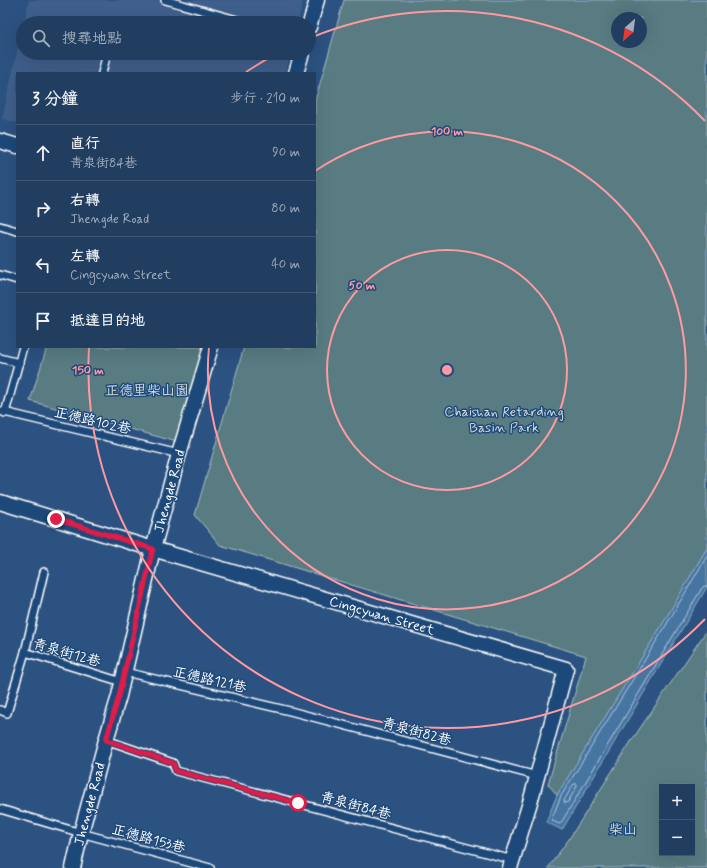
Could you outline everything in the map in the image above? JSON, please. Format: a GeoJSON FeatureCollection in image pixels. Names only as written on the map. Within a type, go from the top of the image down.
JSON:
{"type":"FeatureCollection","features":[{"type":"Feature","properties":{"kind":"street"},"geometry":{"type":"LineString","coordinates":[[312,16],[317,0]]}},
{"type":"Feature","properties":{"kind":"street"},"geometry":{"type":"LineString","coordinates":[[296,72],[300,60]]}},
{"type":"Feature","properties":{"kind":"street"},"geometry":{"type":"LineString","coordinates":[[0,141],[16,146]]}},
{"type":"Feature","properties":{"kind":"street","name":"Jhengde Road"},"geometry":{"type":"LineString","coordinates":[[73,868],[81,833],[124,677],[153,549],[179,454],[211,348]]}},
{"type":"Feature","properties":{"kind":"street","name":"Cingcyuan Street"},"geometry":{"type":"LineString","coordinates":[[0,502],[153,549],[566,669],[531,799],[511,864]]}},
{"type":"Feature","properties":{"kind":"lane"},"geometry":{"type":"LineString","coordinates":[[165,0],[223,16]]}},
{"type":"Feature","properties":{"kind":"lane"},"geometry":{"type":"LineString","coordinates":[[102,72],[105,60]]}},
{"type":"Feature","properties":{"kind":"lane"},"geometry":{"type":"LineString","coordinates":[[0,226],[16,231]]}},
{"type":"Feature","properties":{"kind":"lane"},"geometry":{"type":"LineString","coordinates":[[0,275],[16,280]]}},
{"type":"Feature","properties":{"kind":"lane"},"geometry":{"type":"LineString","coordinates":[[3,412],[23,348]]}},
{"type":"Feature","properties":{"kind":"lane"},"geometry":{"type":"LineString","coordinates":[[0,358],[19,363]]}},
{"type":"Feature","properties":{"kind":"lane","name":"正德路102巷"},"geometry":{"type":"LineString","coordinates":[[3,412],[179,454]]}},
{"type":"Feature","properties":{"kind":"lane"},"geometry":{"type":"LineString","coordinates":[[25,652],[44,572]]}},
{"type":"Feature","properties":{"kind":"lane","name":"青泉街12巷"},"geometry":{"type":"LineString","coordinates":[[0,710],[6,713],[25,652],[124,677]]}},
{"type":"Feature","properties":{"kind":"lane","name":"正德路121巷"},"geometry":{"type":"LineString","coordinates":[[124,677],[290,711]]}},
{"type":"Feature","properties":{"kind":"lane","name":"青泉街82巷"},"geometry":{"type":"LineString","coordinates":[[290,711],[537,776]]}},
{"type":"Feature","properties":{"kind":"lane","name":"青泉街84巷"},"geometry":{"type":"LineString","coordinates":[[106,740],[173,763],[176,771],[511,864]]}},
{"type":"Feature","properties":{"kind":"lane","name":"正德路153巷"},"geometry":{"type":"LineString","coordinates":[[0,809],[210,868]]}},
{"type":"Feature","properties":{"kind":"shaded area"},"geometry":{"type":"Polygon","coordinates":[[[29,0],[303,0],[300,16],[26,16],[29,0]]]}},
{"type":"Feature","properties":{"kind":"shaded area"},"geometry":{"type":"Polygon","coordinates":[[[16,57],[16,60],[289,60],[286,72],[16,72],[16,123],[2,119],[16,57]]]}},
{"type":"Feature","properties":{"kind":"green space","name":"Chaishan Retarding Basin Park"},"geometry":{"type":"Polygon","coordinates":[[[344,0],[707,0],[707,548],[662,625],[557,795],[548,784],[586,656],[220,545],[195,515],[244,348],[316,348],[316,98],[344,0]]]}},
{"type":"Feature","properties":{"kind":"green space","name":"正德里柴山園"},"geometry":{"type":"Polygon","coordinates":[[[47,348],[205,348],[177,442],[30,401],[47,348]]]}},
{"type":"Feature","properties":{"kind":"green space","name":"柴山"},"geometry":{"type":"Polygon","coordinates":[[[707,630],[707,868],[548,868],[569,839],[632,740],[707,630]]]}},
{"type":"Feature","properties":{"kind":"water"},"geometry":{"type":"Polygon","coordinates":[[[707,548],[707,587],[562,830],[546,822],[557,795],[662,625],[707,548]]]}},
{"type":"Feature","properties":{"kind":"route"},"geometry":{"type":"LineString","coordinates":[[56,519],[153,549],[119,696],[106,740],[173,763],[176,771],[298,803]]}}]}
